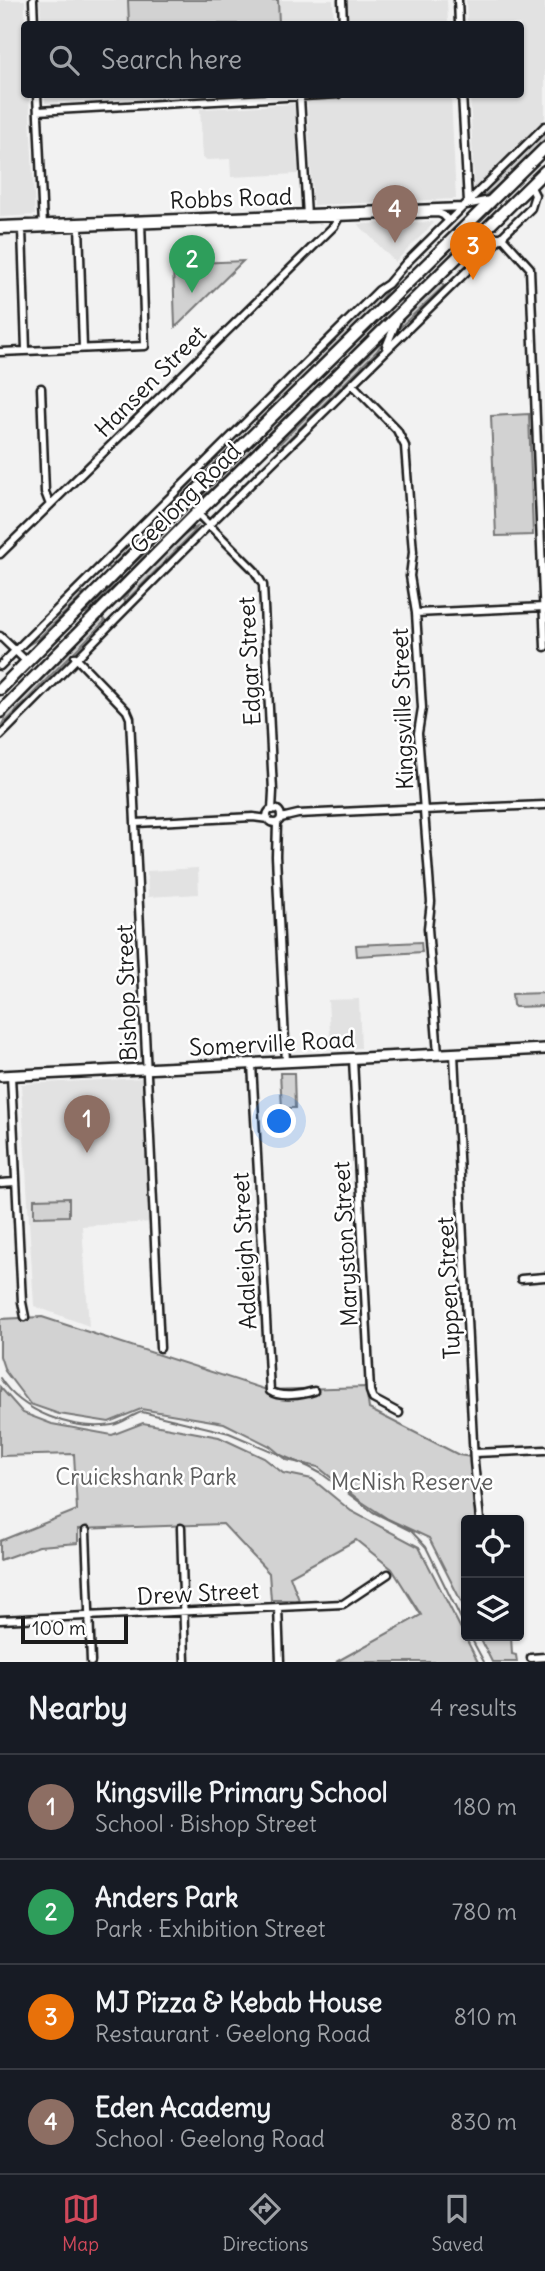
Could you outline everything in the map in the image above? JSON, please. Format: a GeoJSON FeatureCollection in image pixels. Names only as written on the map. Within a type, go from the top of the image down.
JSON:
{"type":"FeatureCollection","features":[{"type":"Feature","properties":{"kind":"highway","name":"Geelong Road"},"geometry":{"type":"LineString","coordinates":[[0,689],[185,502],[545,148]]}},
{"type":"Feature","properties":{"kind":"highway","name":"Geelong Road"},"geometry":{"type":"LineString","coordinates":[[0,712],[197,513],[539,177]]}},
{"type":"Feature","properties":{"kind":"highway"},"geometry":{"type":"LineString","coordinates":[[510,183],[539,177]]}},
{"type":"Feature","properties":{"kind":"highway"},"geometry":{"type":"LineString","coordinates":[[394,296],[417,297]]}},
{"type":"Feature","properties":{"kind":"highway"},"geometry":{"type":"LineString","coordinates":[[185,502],[197,513]]}},
{"type":"Feature","properties":{"kind":"highway"},"geometry":{"type":"LineString","coordinates":[[26,662],[38,672]]}},
{"type":"Feature","properties":{"kind":"main road","name":"Somerville Road"},"geometry":{"type":"LineString","coordinates":[[0,1076],[545,1049]]}},
{"type":"Feature","properties":{"kind":"street"},"geometry":{"type":"LineString","coordinates":[[33,0],[34,21]]}},
{"type":"Feature","properties":{"kind":"street"},"geometry":{"type":"LineString","coordinates":[[342,0],[344,21]]}},
{"type":"Feature","properties":{"kind":"street"},"geometry":{"type":"LineString","coordinates":[[458,0],[459,21]]}},
{"type":"Feature","properties":{"kind":"street"},"geometry":{"type":"LineString","coordinates":[[37,98],[43,226]]}},
{"type":"Feature","properties":{"kind":"street"},"geometry":{"type":"LineString","coordinates":[[38,111],[300,98],[307,216]]}},
{"type":"Feature","properties":{"kind":"street"},"geometry":{"type":"LineString","coordinates":[[463,98],[465,205],[492,200]]}},
{"type":"Feature","properties":{"kind":"street","name":"Geelong Road"},"geometry":{"type":"LineString","coordinates":[[0,666],[545,126]]}},
{"type":"Feature","properties":{"kind":"street","name":"Geelong Road"},"geometry":{"type":"LineString","coordinates":[[0,736],[75,657],[532,207],[539,177]]}},
{"type":"Feature","properties":{"kind":"street","name":"Robbs Road"},"geometry":{"type":"LineString","coordinates":[[0,227],[332,215],[465,205]]}},
{"type":"Feature","properties":{"kind":"street","name":"Robbs Road"},"geometry":{"type":"LineString","coordinates":[[342,214],[438,213],[448,220]]}},
{"type":"Feature","properties":{"kind":"street","name":"Hansen Street"},"geometry":{"type":"LineString","coordinates":[[0,554],[334,226],[342,214]]}},
{"type":"Feature","properties":{"kind":"street","name":"Hansen Street"},"geometry":{"type":"LineString","coordinates":[[325,234],[332,215]]}},
{"type":"Feature","properties":{"kind":"street"},"geometry":{"type":"LineString","coordinates":[[0,352],[145,346],[141,222]]}},
{"type":"Feature","properties":{"kind":"street"},"geometry":{"type":"LineString","coordinates":[[79,224],[83,348]]}},
{"type":"Feature","properties":{"kind":"street","name":"Robbs Road"},"geometry":{"type":"LineString","coordinates":[[0,227],[22,229],[43,226]]}},
{"type":"Feature","properties":{"kind":"street"},"geometry":{"type":"LineString","coordinates":[[22,229],[26,351]]}},
{"type":"Feature","properties":{"kind":"street"},"geometry":{"type":"LineString","coordinates":[[478,237],[502,237],[530,268],[539,408],[545,647]]}},
{"type":"Feature","properties":{"kind":"street"},"geometry":{"type":"LineString","coordinates":[[394,276],[394,296]]}},
{"type":"Feature","properties":{"kind":"street","name":"Geelong Road"},"geometry":{"type":"LineString","coordinates":[[385,351],[400,313]]}},
{"type":"Feature","properties":{"kind":"street","name":"Kingsville Street"},"geometry":{"type":"LineString","coordinates":[[352,384],[397,430],[404,443],[413,552],[410,576],[416,613],[422,708],[418,735],[431,902],[428,928],[438,1054]]}},
{"type":"Feature","properties":{"kind":"street"},"geometry":{"type":"LineString","coordinates":[[41,388],[45,492],[50,505]]}},
{"type":"Feature","properties":{"kind":"street","name":"Edgar Street"},"geometry":{"type":"LineString","coordinates":[[197,513],[254,570],[263,585],[286,1062]]}},
{"type":"Feature","properties":{"kind":"street"},"geometry":{"type":"LineString","coordinates":[[416,613],[544,607]]}},
{"type":"Feature","properties":{"kind":"street"},"geometry":{"type":"LineString","coordinates":[[0,636],[26,662]]}},
{"type":"Feature","properties":{"kind":"street","name":"Bishop Street"},"geometry":{"type":"LineString","coordinates":[[75,657],[130,716],[160,1348]]}},
{"type":"Feature","properties":{"kind":"street"},"geometry":{"type":"LineString","coordinates":[[136,823],[545,805]]}},
{"type":"Feature","properties":{"kind":"street","name":"Tuppen Street"},"geometry":{"type":"LineString","coordinates":[[454,1054],[479,1515]]}},
{"type":"Feature","properties":{"kind":"street","name":"Maryston Street"},"geometry":{"type":"LineString","coordinates":[[353,1059],[370,1391],[373,1399],[399,1413]]}},
{"type":"Feature","properties":{"kind":"street","name":"Adaleigh Street"},"geometry":{"type":"LineString","coordinates":[[252,1063],[268,1384],[273,1394],[314,1391]]}},
{"type":"Feature","properties":{"kind":"street"},"geometry":{"type":"LineString","coordinates":[[11,1076],[22,1302],[25,1317]]}},
{"type":"Feature","properties":{"kind":"street"},"geometry":{"type":"LineString","coordinates":[[0,1183],[16,1182]]}},
{"type":"Feature","properties":{"kind":"street"},"geometry":{"type":"LineString","coordinates":[[521,1279],[545,1278]]}},
{"type":"Feature","properties":{"kind":"street"},"geometry":{"type":"LineString","coordinates":[[474,1453],[545,1450]]}},
{"type":"Feature","properties":{"kind":"street"},"geometry":{"type":"LineString","coordinates":[[181,1528],[186,1662]]}},
{"type":"Feature","properties":{"kind":"street"},"geometry":{"type":"LineString","coordinates":[[86,1531],[91,1662]]}},
{"type":"Feature","properties":{"kind":"street","name":"Drew Street"},"geometry":{"type":"LineString","coordinates":[[0,1620],[344,1604],[388,1574]]}},
{"type":"Feature","properties":{"kind":"street"},"geometry":{"type":"LineString","coordinates":[[278,1607],[280,1662]]}},
{"type":"Feature","properties":{"kind":"street"},"geometry":{"type":"LineString","coordinates":[[531,1658],[545,1657]]}},
{"type":"Feature","properties":{"kind":"shaded area"},"geometry":{"type":"Polygon","coordinates":[[[0,0],[25,0],[25,21],[21,21],[21,98],[29,98],[35,215],[0,217],[0,0]]]}},
{"type":"Feature","properties":{"kind":"shaded area"},"geometry":{"type":"Polygon","coordinates":[[[40,0],[333,0],[334,21],[41,21],[40,0]]]}},
{"type":"Feature","properties":{"kind":"shaded area"},"geometry":{"type":"Polygon","coordinates":[[[346,0],[447,0],[448,21],[347,21],[346,0]]]}},
{"type":"Feature","properties":{"kind":"shaded area"},"geometry":{"type":"Polygon","coordinates":[[[466,0],[545,0],[545,118],[474,189],[470,98],[524,98],[524,21],[467,21],[466,0]]]}},
{"type":"Feature","properties":{"kind":"shaded area"},"geometry":{"type":"Polygon","coordinates":[[[45,98],[155,98],[45,103],[45,98]]]}},
{"type":"Feature","properties":{"kind":"shaded area"},"geometry":{"type":"Polygon","coordinates":[[[451,98],[456,199],[313,205],[307,100],[451,98]]]}},
{"type":"Feature","properties":{"kind":"shaded area"},"geometry":{"type":"Polygon","coordinates":[[[295,104],[298,174],[231,177],[230,159],[203,158],[200,109],[295,104]]]}},
{"type":"Feature","properties":{"kind":"shaded area"},"geometry":{"type":"Polygon","coordinates":[[[432,222],[395,262],[358,224],[432,222]]]}},
{"type":"Feature","properties":{"kind":"shaded area"},"geometry":{"type":"Polygon","coordinates":[[[198,868],[199,894],[148,897],[147,871],[198,868]]]}},
{"type":"Feature","properties":{"kind":"shaded area"},"geometry":{"type":"Polygon","coordinates":[[[359,999],[361,1048],[331,1049],[328,1000],[359,999]]]}},
{"type":"Feature","properties":{"kind":"shaded area"},"geometry":{"type":"Polygon","coordinates":[[[144,1078],[153,1222],[82,1226],[89,1326],[34,1306],[21,1084],[144,1078]]]}},
{"type":"Feature","properties":{"kind":"green space"},"geometry":{"type":"Polygon","coordinates":[[[128,0],[278,0],[279,21],[129,21],[128,0]]]}},
{"type":"Feature","properties":{"kind":"green space"},"geometry":{"type":"Polygon","coordinates":[[[545,132],[545,139],[484,196],[482,194],[545,132]]]}},
{"type":"Feature","properties":{"kind":"green space"},"geometry":{"type":"Polygon","coordinates":[[[243,261],[180,323],[175,327],[173,264],[243,261]]]}},
{"type":"Feature","properties":{"kind":"green space"},"geometry":{"type":"Polygon","coordinates":[[[440,282],[444,286],[395,332],[404,318],[440,282]]]}},
{"type":"Feature","properties":{"kind":"green space"},"geometry":{"type":"Polygon","coordinates":[[[385,290],[375,307],[259,422],[255,418],[385,290]]]}},
{"type":"Feature","properties":{"kind":"green space"},"geometry":{"type":"Polygon","coordinates":[[[399,300],[402,303],[200,501],[208,488],[399,300]]]}},
{"type":"Feature","properties":{"kind":"green space"},"geometry":{"type":"Polygon","coordinates":[[[386,337],[377,351],[280,448],[277,446],[386,337]]]}},
{"type":"Feature","properties":{"kind":"green space"},"geometry":{"type":"Polygon","coordinates":[[[529,414],[533,535],[496,536],[491,416],[529,414]]]}},
{"type":"Feature","properties":{"kind":"green space"},"geometry":{"type":"Polygon","coordinates":[[[228,444],[231,447],[226,453],[109,569],[106,566],[228,444]]]}},
{"type":"Feature","properties":{"kind":"green space"},"geometry":{"type":"Polygon","coordinates":[[[197,527],[125,602],[123,600],[157,560],[197,527]]]}},
{"type":"Feature","properties":{"kind":"green space"},"geometry":{"type":"Polygon","coordinates":[[[147,551],[149,553],[86,613],[84,611],[147,551]]]}},
{"type":"Feature","properties":{"kind":"green space"},"geometry":{"type":"Polygon","coordinates":[[[80,591],[83,593],[79,599],[38,639],[25,647],[80,591]]]}},
{"type":"Feature","properties":{"kind":"green space"},"geometry":{"type":"Polygon","coordinates":[[[102,617],[105,621],[0,728],[8,713],[102,617]]]}},
{"type":"Feature","properties":{"kind":"green space"},"geometry":{"type":"Polygon","coordinates":[[[421,942],[422,952],[357,956],[356,945],[421,942]]]}},
{"type":"Feature","properties":{"kind":"green space"},"geometry":{"type":"Polygon","coordinates":[[[545,993],[545,1006],[513,1005],[512,994],[545,993]]]}},
{"type":"Feature","properties":{"kind":"green space"},"geometry":{"type":"Polygon","coordinates":[[[280,1073],[294,1073],[295,1108],[282,1108],[280,1073]]]}},
{"type":"Feature","properties":{"kind":"green space"},"geometry":{"type":"Polygon","coordinates":[[[69,1198],[69,1216],[34,1217],[34,1199],[69,1198]]]}},
{"type":"Feature","properties":{"kind":"green space","name":"McNish Reserve"},"geometry":{"type":"Polygon","coordinates":[[[42,1317],[267,1390],[366,1387],[369,1409],[459,1455],[471,1457],[476,1515],[461,1515],[461,1601],[429,1538],[388,1519],[318,1467],[287,1460],[270,1446],[224,1423],[141,1409],[109,1422],[59,1414],[30,1404],[5,1371],[0,1356],[0,1319],[42,1317]]]}},
{"type":"Feature","properties":{"kind":"green space","name":"Cruickshank Park"},"geometry":{"type":"Polygon","coordinates":[[[0,1387],[23,1413],[52,1424],[112,1435],[143,1423],[219,1437],[264,1458],[283,1473],[312,1479],[351,1511],[419,1547],[461,1629],[461,1641],[467,1641],[478,1662],[336,1662],[421,1615],[392,1569],[356,1540],[290,1576],[299,1600],[271,1600],[269,1573],[223,1524],[78,1529],[78,1543],[39,1546],[0,1560],[0,1541],[77,1510],[74,1454],[0,1456],[0,1387]]]}},
{"type":"Feature","properties":{"kind":"green space"},"geometry":{"type":"Polygon","coordinates":[[[482,1641],[511,1641],[512,1654],[516,1655],[517,1662],[492,1662],[482,1641]]]}},
{"type":"Feature","properties":{"kind":"waterway"},"geometry":{"type":"LineString","coordinates":[[0,1378],[21,1401],[65,1422],[112,1425],[142,1412],[229,1433],[309,1467],[373,1512],[411,1531],[426,1547],[461,1619]]}},
{"type":"Feature","properties":{"kind":"waterway"},"geometry":{"type":"LineString","coordinates":[[473,1641],[484,1662]]}},
{"type":"Feature","properties":{"kind":"place","name":"Eden Academy"},"geometry":{"type":"Point","coordinates":[395,243]}},
{"type":"Feature","properties":{"kind":"place","name":"MJ Pizza & Kebab House"},"geometry":{"type":"Point","coordinates":[473,280]}},
{"type":"Feature","properties":{"kind":"place","name":"Anders Park"},"geometry":{"type":"Point","coordinates":[192,293]}},
{"type":"Feature","properties":{"kind":"place","name":"Kingsville Primary School"},"geometry":{"type":"Point","coordinates":[87,1153]}}]}
